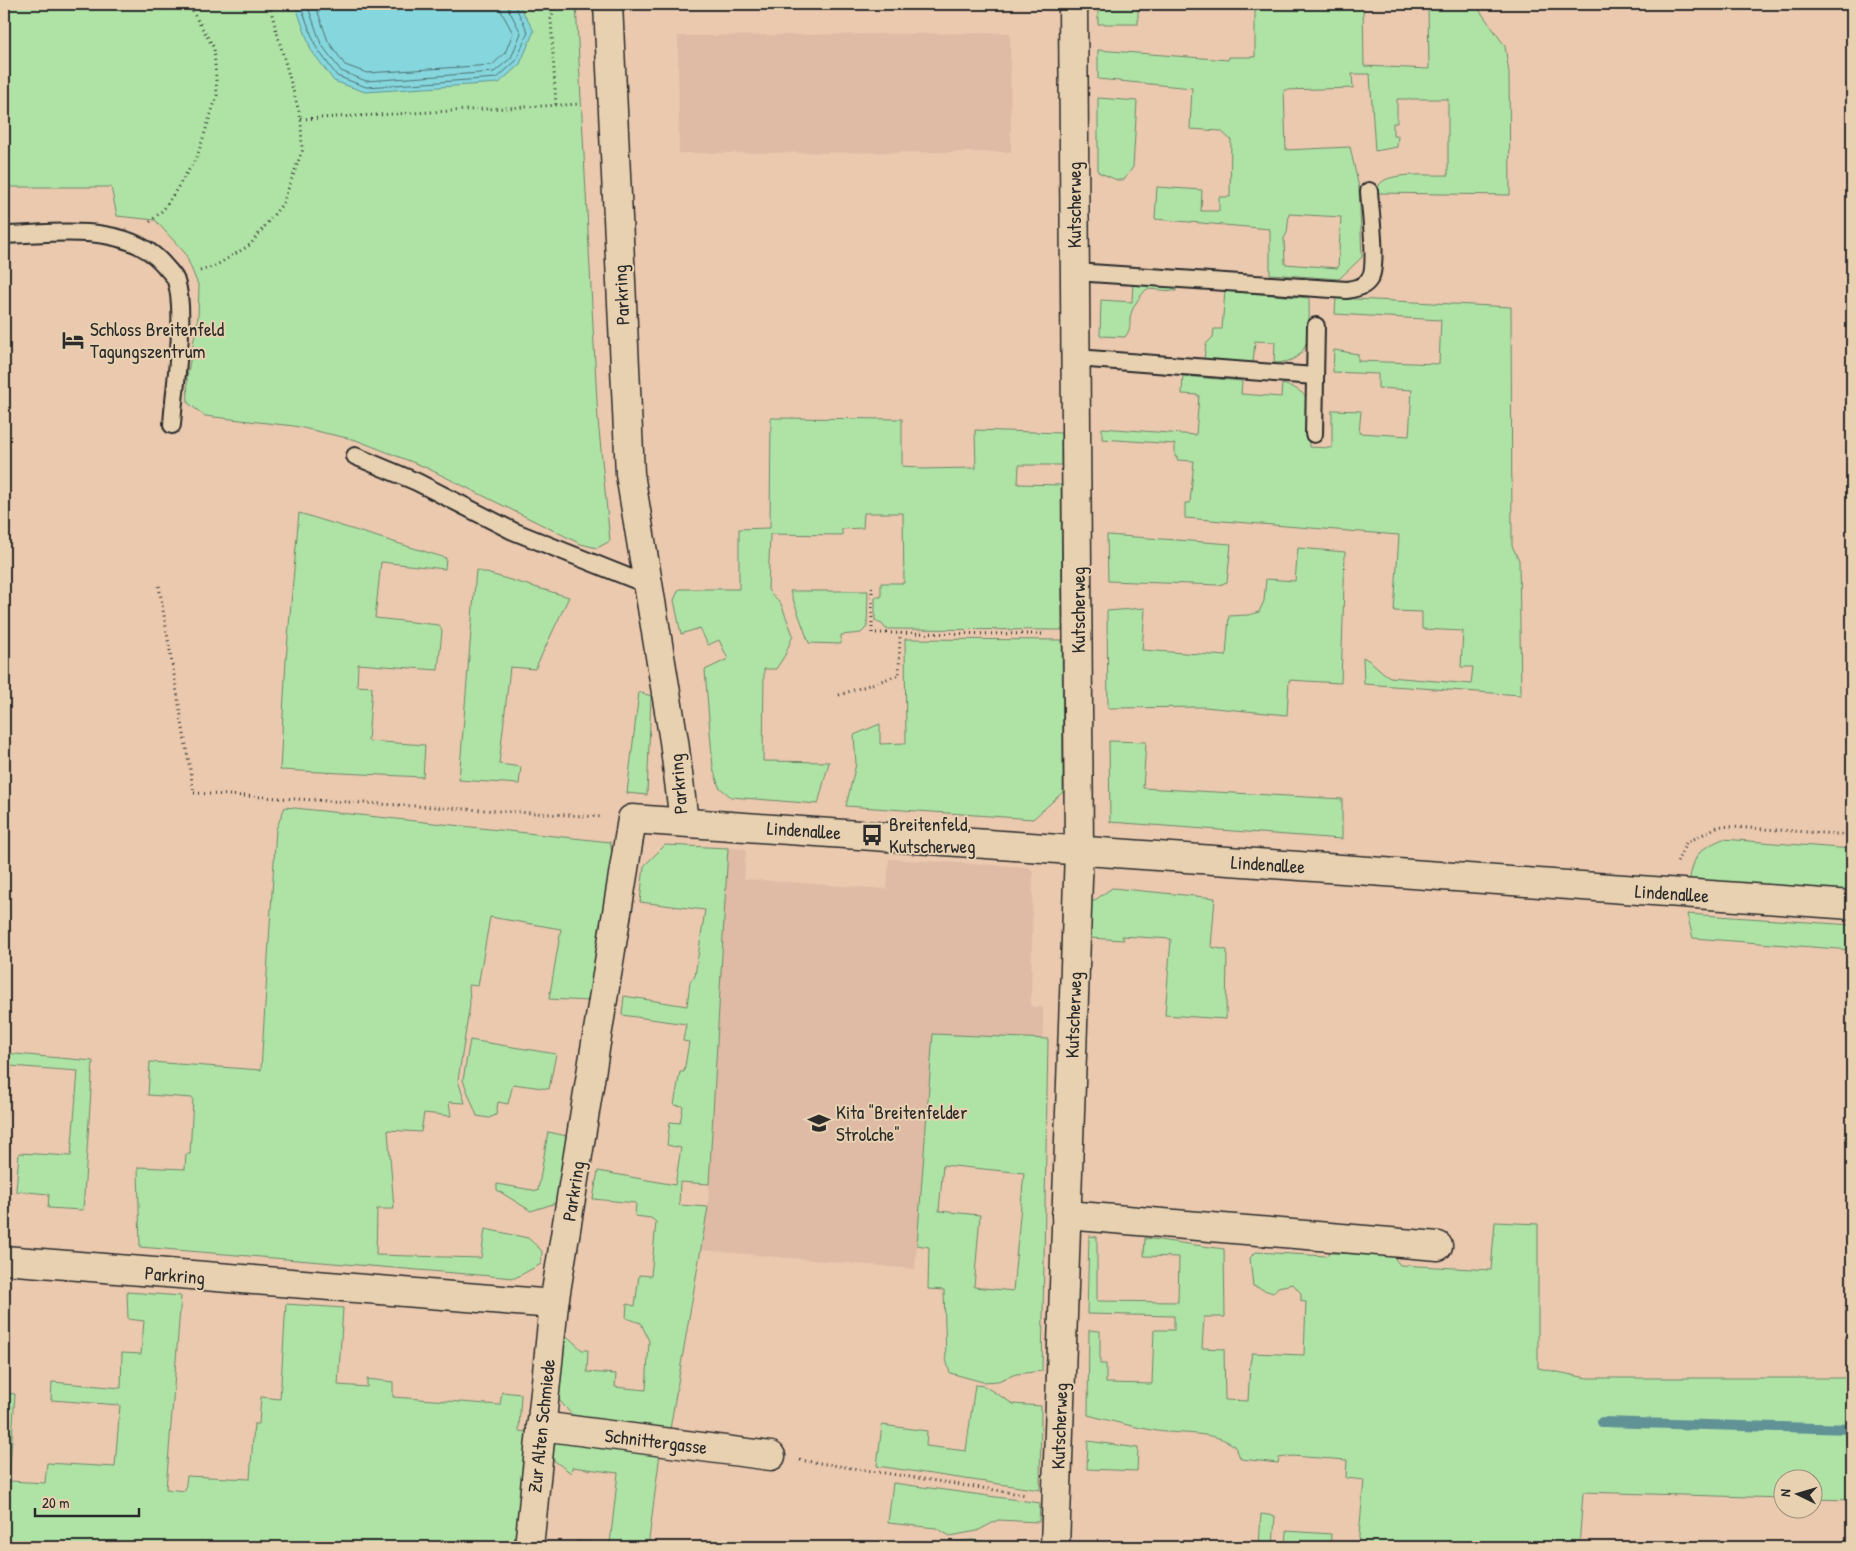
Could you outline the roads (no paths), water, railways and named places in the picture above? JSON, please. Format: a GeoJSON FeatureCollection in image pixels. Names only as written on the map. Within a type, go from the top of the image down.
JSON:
{"type":"FeatureCollection","features":[{"type":"Feature","properties":{"kind":"street","name":"Parkring"},"geometry":{"type":"LineString","coordinates":[[4,1260],[554,1304],[632,819],[684,822],[674,742],[630,474],[608,4]]}},
{"type":"Feature","properties":{"kind":"street","name":"Kutscherweg"},"geometry":{"type":"LineString","coordinates":[[1055,1547],[1079,851],[1073,4]]}},
{"type":"Feature","properties":{"kind":"street","name":"Lindenallee"},"geometry":{"type":"LineString","coordinates":[[684,822],[1852,905]]}},
{"type":"Feature","properties":{"kind":"street"},"geometry":{"type":"LineString","coordinates":[[1066,1215],[1438,1246]]}},
{"type":"Feature","properties":{"kind":"street","name":"Zur Alten Schmiede"},"geometry":{"type":"LineString","coordinates":[[529,1547],[554,1304]]}},
{"type":"Feature","properties":{"kind":"street","name":"Schnittergasse"},"geometry":{"type":"LineString","coordinates":[[541,1426],[771,1456]]}},
{"type":"Feature","properties":{"kind":"lane"},"geometry":{"type":"LineString","coordinates":[[1075,272],[1347,290],[1364,286],[1372,276],[1374,264],[1369,191]]}},
{"type":"Feature","properties":{"kind":"lane"},"geometry":{"type":"LineString","coordinates":[[4,235],[92,233],[129,240],[154,253],[176,280],[180,316],[172,425]]}},
{"type":"Feature","properties":{"kind":"lane"},"geometry":{"type":"LineString","coordinates":[[1314,434],[1316,326]]}},
{"type":"Feature","properties":{"kind":"lane"},"geometry":{"type":"LineString","coordinates":[[1076,358],[1315,376]]}},
{"type":"Feature","properties":{"kind":"lane"},"geometry":{"type":"LineString","coordinates":[[355,456],[417,482],[513,531],[648,585]]}},
{"type":"Feature","properties":{"kind":"water"},"geometry":{"type":"Polygon","coordinates":[[[295,4],[518,4],[534,31],[520,64],[499,83],[365,92],[334,81],[311,50],[295,4]]]}},
{"type":"Feature","properties":{"kind":"waterway"},"geometry":{"type":"LineString","coordinates":[[1602,1422],[1852,1429]]}},
{"type":"Feature","properties":{"kind":"place","name":"Schloss Breitenfeld Tagungszentrum"},"geometry":{"type":"Point","coordinates":[73,340]}},
{"type":"Feature","properties":{"kind":"place","name":"Breitenfeld, Kutscherweg"},"geometry":{"type":"Point","coordinates":[872,835]}},
{"type":"Feature","properties":{"kind":"place","name":"Kita \"Breitenfelder Strolche\""},"geometry":{"type":"Point","coordinates":[819,1123]}}]}
